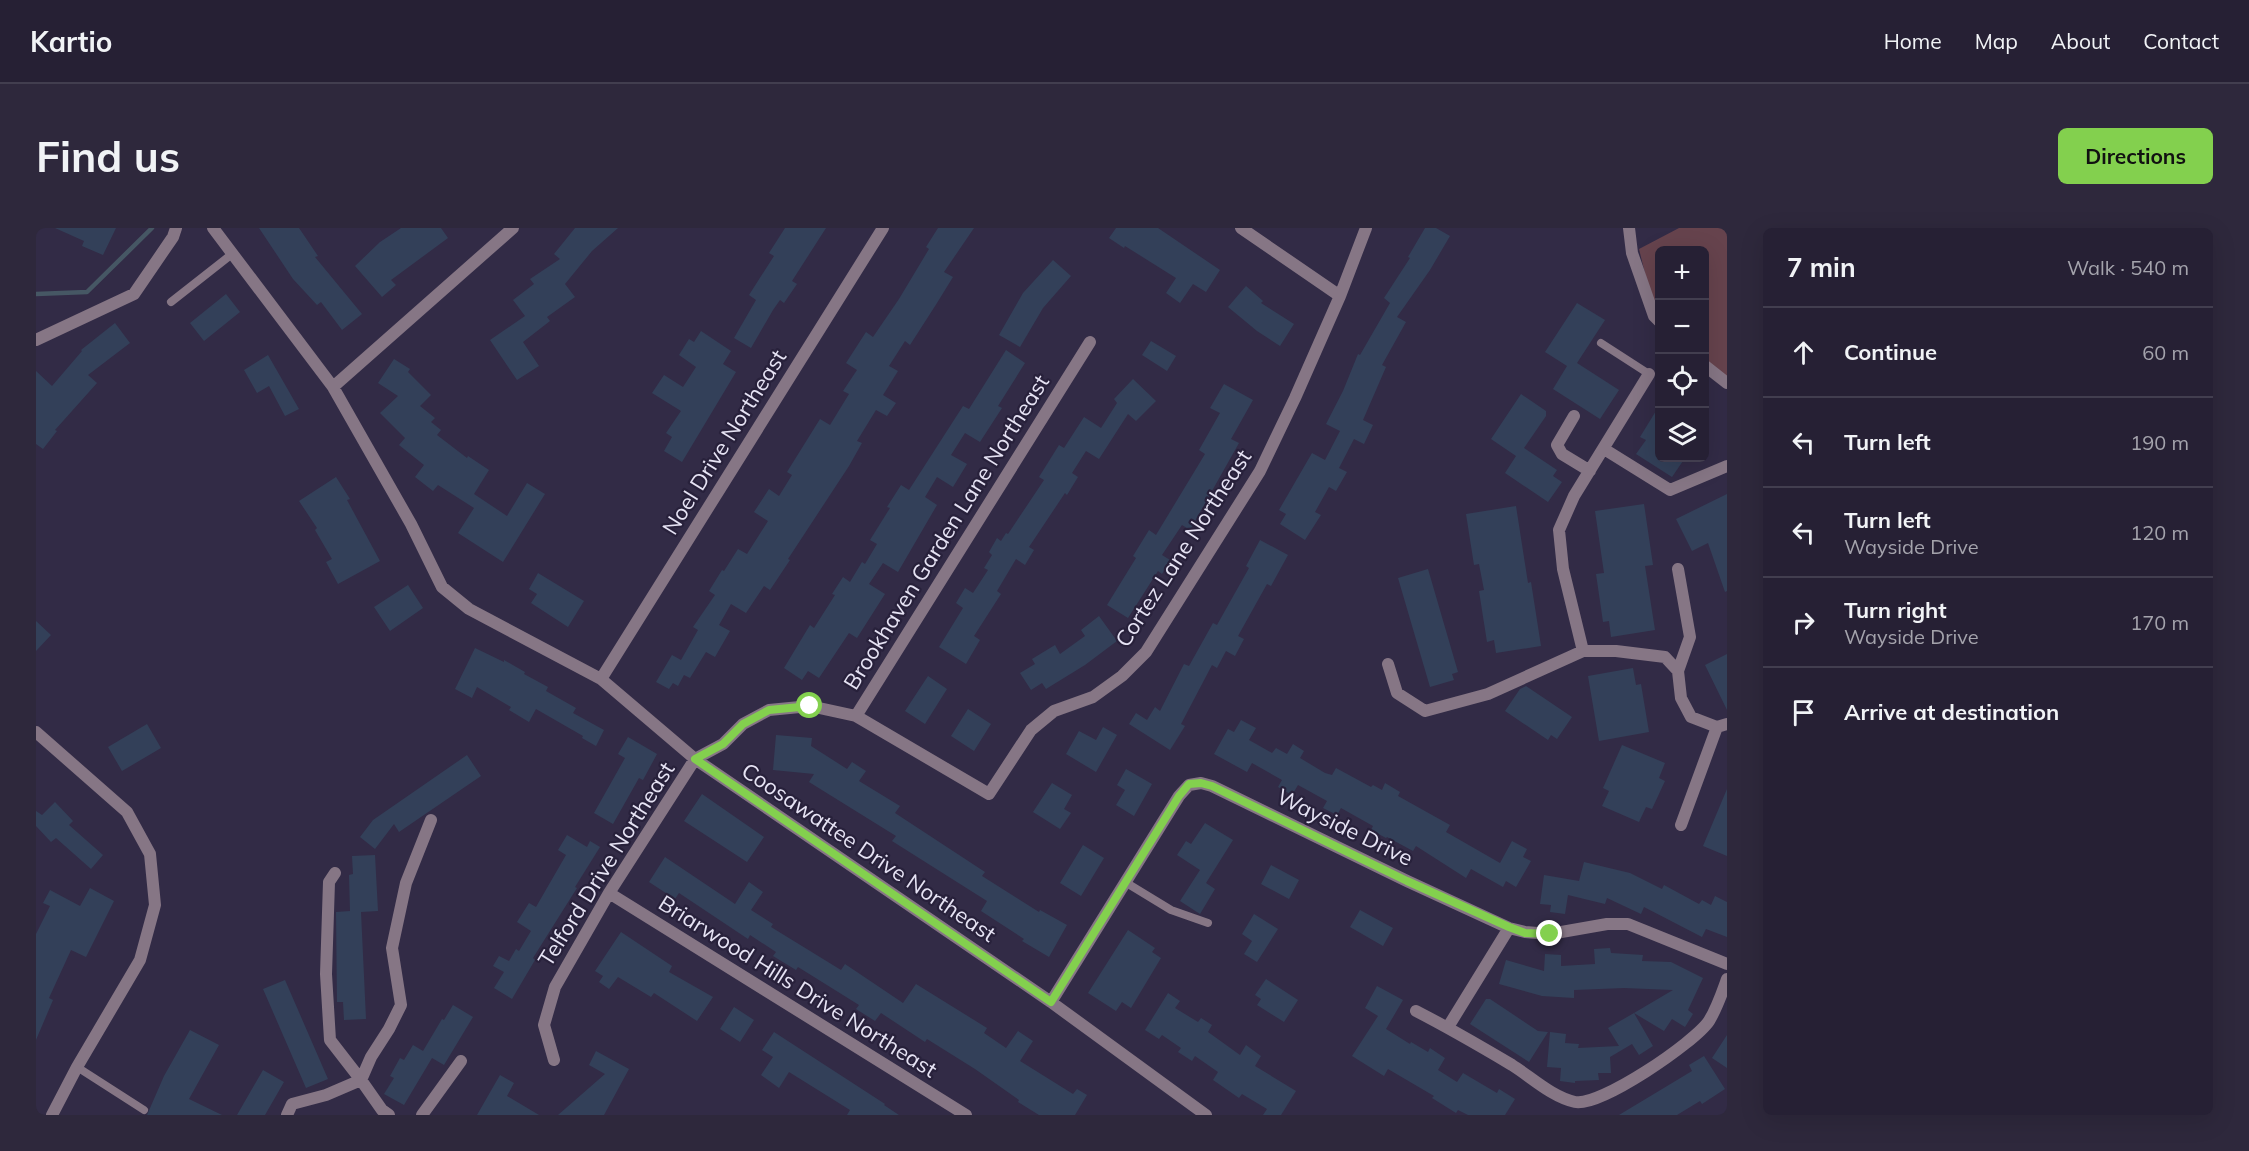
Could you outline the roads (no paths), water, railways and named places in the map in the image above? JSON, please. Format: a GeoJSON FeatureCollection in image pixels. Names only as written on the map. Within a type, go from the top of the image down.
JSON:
{"type":"FeatureCollection","features":[{"type":"Feature","properties":{"kind":"street"},"geometry":{"type":"LineString","coordinates":[[36,340],[134,294],[173,237],[176,228]]}},
{"type":"Feature","properties":{"kind":"street","name":"Coosawattee Drive Northeast"},"geometry":{"type":"LineString","coordinates":[[213,228],[333,387],[411,524],[442,587],[469,609],[601,679],[695,759],[1051,1002],[1206,1115]]}},
{"type":"Feature","properties":{"kind":"street"},"geometry":{"type":"LineString","coordinates":[[333,387],[513,228]]}},
{"type":"Feature","properties":{"kind":"street","name":"Noel Drive Northeast"},"geometry":{"type":"LineString","coordinates":[[601,679],[883,228]]}},
{"type":"Feature","properties":{"kind":"street"},"geometry":{"type":"LineString","coordinates":[[1241,228],[1340,296]]}},
{"type":"Feature","properties":{"kind":"street","name":"Cortez Lane Northeast"},"geometry":{"type":"LineString","coordinates":[[856,716],[989,794],[1030,730],[1054,711],[1093,697],[1122,676],[1146,652],[1260,471],[1340,296],[1366,228]]}},
{"type":"Feature","properties":{"kind":"street"},"geometry":{"type":"LineString","coordinates":[[1629,228],[1632,253],[1655,316]]}},
{"type":"Feature","properties":{"kind":"street","name":"Brookhaven Garden Lane Northeast"},"geometry":{"type":"LineString","coordinates":[[695,759],[723,744],[743,724],[769,710],[810,706],[856,716],[1090,342]]}},
{"type":"Feature","properties":{"kind":"street"},"geometry":{"type":"LineString","coordinates":[[1709,369],[1727,383]]}},
{"type":"Feature","properties":{"kind":"street"},"geometry":{"type":"LineString","coordinates":[[1583,651],[1563,569],[1559,530],[1574,496],[1649,374]]}},
{"type":"Feature","properties":{"kind":"street"},"geometry":{"type":"LineString","coordinates":[[1574,416],[1557,445],[1563,454],[1590,471]]}},
{"type":"Feature","properties":{"kind":"street"},"geometry":{"type":"LineString","coordinates":[[1604,449],[1670,490],[1727,466]]}},
{"type":"Feature","properties":{"kind":"street"},"geometry":{"type":"LineString","coordinates":[[1678,569],[1690,637],[1678,671],[1681,698],[1691,717],[1722,726],[1681,825]]}},
{"type":"Feature","properties":{"kind":"street"},"geometry":{"type":"LineString","coordinates":[[1388,664],[1397,693],[1425,711],[1488,694],[1583,651],[1616,651],[1665,657],[1678,671]]}},
{"type":"Feature","properties":{"kind":"street"},"geometry":{"type":"LineString","coordinates":[[36,732],[127,812],[150,854],[155,905],[140,960],[77,1066],[52,1115]]}},
{"type":"Feature","properties":{"kind":"street","name":"Telford Drive Northeast"},"geometry":{"type":"LineString","coordinates":[[554,1060],[544,1025],[555,987],[609,893],[695,759]]}},
{"type":"Feature","properties":{"kind":"street","name":"Wayside Drive"},"geometry":{"type":"LineString","coordinates":[[1051,1002],[1179,796],[1189,784],[1201,783],[1230,794],[1407,881],[1525,933],[1550,934],[1606,924],[1628,924],[1727,964]]}},
{"type":"Feature","properties":{"kind":"street"},"geometry":{"type":"LineString","coordinates":[[287,1115],[292,1104],[326,1095],[362,1080],[371,1057],[389,1029],[400,1005],[392,948],[406,883],[431,820]]}},
{"type":"Feature","properties":{"kind":"street"},"geometry":{"type":"LineString","coordinates":[[335,873],[328,882],[326,974],[330,1040],[362,1080],[382,1110],[389,1115]]}},
{"type":"Feature","properties":{"kind":"street","name":"Briarwood Hills Drive Northeast"},"geometry":{"type":"LineString","coordinates":[[609,893],[966,1115]]}},
{"type":"Feature","properties":{"kind":"street"},"geometry":{"type":"LineString","coordinates":[[1448,1027],[1509,927]]}},
{"type":"Feature","properties":{"kind":"street"},"geometry":{"type":"LineString","coordinates":[[1416,1011],[1448,1027],[1559,1095],[1581,1102],[1591,1100],[1625,1083],[1693,1039],[1708,1022],[1727,979]]}},
{"type":"Feature","properties":{"kind":"street"},"geometry":{"type":"LineString","coordinates":[[422,1115],[461,1061]]}},
{"type":"Feature","properties":{"kind":"lane"},"geometry":{"type":"LineString","coordinates":[[171,302],[232,254]]}},
{"type":"Feature","properties":{"kind":"lane"},"geometry":{"type":"LineString","coordinates":[[1601,343],[1649,374]]}},
{"type":"Feature","properties":{"kind":"lane"},"geometry":{"type":"LineString","coordinates":[[1125,882],[1171,909],[1208,923]]}},
{"type":"Feature","properties":{"kind":"lane"},"geometry":{"type":"LineString","coordinates":[[77,1066],[144,1110]]}},
{"type":"Feature","properties":{"kind":"waterway"},"geometry":{"type":"LineString","coordinates":[[36,294],[87,292],[152,228]]}}]}
